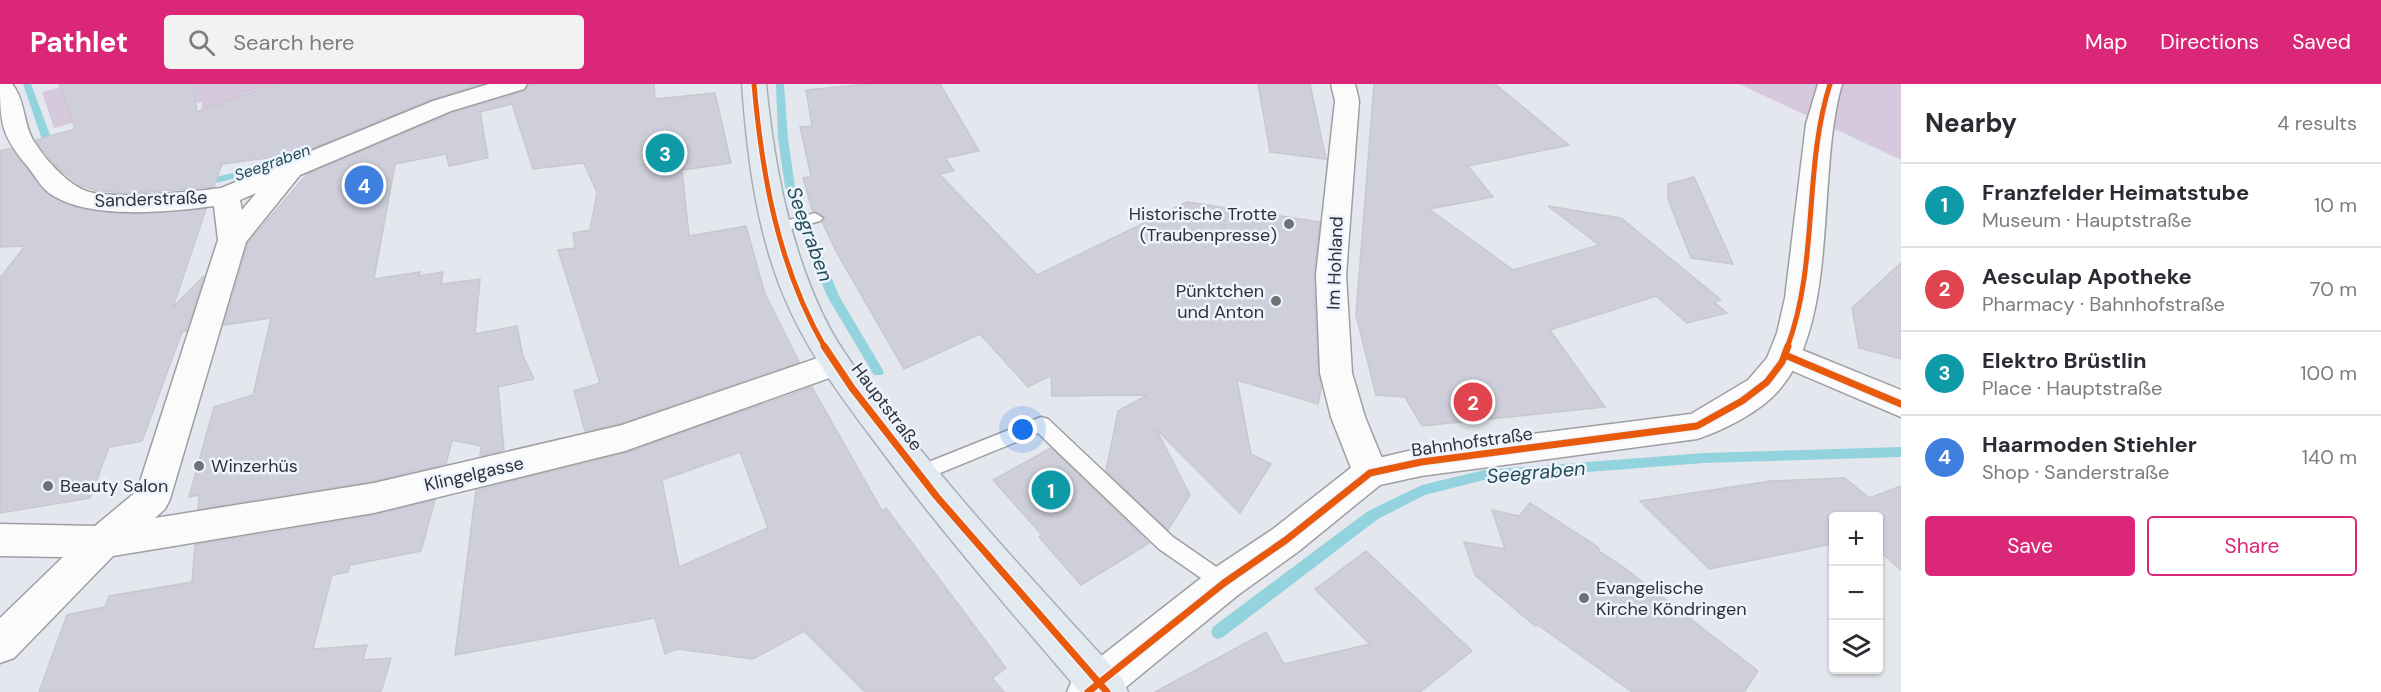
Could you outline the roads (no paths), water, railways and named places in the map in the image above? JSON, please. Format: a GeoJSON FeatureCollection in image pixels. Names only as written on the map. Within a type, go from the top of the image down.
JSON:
{"type":"FeatureCollection","features":[{"type":"Feature","properties":{"kind":"main road","name":"Hauptstraße"},"geometry":{"type":"LineString","coordinates":[[754,84],[764,176],[799,223],[796,286],[822,343],[835,364],[918,474],[1098,689]]}},
{"type":"Feature","properties":{"kind":"street","name":"Sanderstraße"},"geometry":{"type":"LineString","coordinates":[[0,84],[6,93],[20,141],[59,188],[83,200],[186,201],[226,196],[442,106],[515,84]]}},
{"type":"Feature","properties":{"kind":"street","name":"Im Hohland"},"geometry":{"type":"LineString","coordinates":[[1344,84],[1347,101],[1331,275],[1336,373],[1348,417],[1370,473]]}},
{"type":"Feature","properties":{"kind":"street","name":"Bahnhofstraße"},"geometry":{"type":"LineString","coordinates":[[1098,689],[1224,583],[1286,540],[1370,473],[1421,462],[1697,426],[1768,382],[1785,356],[1797,316],[1819,123],[1830,84]]}},
{"type":"Feature","properties":{"kind":"street","name":"Sanderstraße"},"geometry":{"type":"LineString","coordinates":[[232,240],[291,170]]}},
{"type":"Feature","properties":{"kind":"street"},"geometry":{"type":"LineString","coordinates":[[0,645],[102,542],[152,499],[232,240],[226,196]]}},
{"type":"Feature","properties":{"kind":"street"},"geometry":{"type":"LineString","coordinates":[[1785,356],[1901,404]]}},
{"type":"Feature","properties":{"kind":"street","name":"Klingelgasse"},"geometry":{"type":"LineString","coordinates":[[0,540],[102,542],[374,498],[602,444],[835,364]]}},
{"type":"Feature","properties":{"kind":"lane"},"geometry":{"type":"LineString","coordinates":[[918,474],[1041,424],[1166,543],[1224,583]]}},
{"type":"Feature","properties":{"kind":"waterway","name":"Seegraben"},"geometry":{"type":"LineString","coordinates":[[27,84],[51,151]]}},
{"type":"Feature","properties":{"kind":"waterway","name":"Seegraben"},"geometry":{"type":"LineString","coordinates":[[201,181],[259,170],[419,106],[490,84]]}},
{"type":"Feature","properties":{"kind":"waterway","name":"Seegraben"},"geometry":{"type":"LineString","coordinates":[[780,84],[783,138],[790,187],[833,296],[878,372]]}},
{"type":"Feature","properties":{"kind":"waterway","name":"Seegraben"},"geometry":{"type":"LineString","coordinates":[[1218,632],[1373,515],[1422,490],[1484,475],[1704,458],[1901,452]]}},
{"type":"Feature","properties":{"kind":"place","name":"Elektro Brüstlin"},"geometry":{"type":"Point","coordinates":[665,153]}},
{"type":"Feature","properties":{"kind":"place","name":"Haarmoden Stiehler"},"geometry":{"type":"Point","coordinates":[364,185]}},
{"type":"Feature","properties":{"kind":"place","name":"Historische Trotte (Traubenpresse)"},"geometry":{"type":"Point","coordinates":[1289,224]}},
{"type":"Feature","properties":{"kind":"place","name":"Pünktchen und Anton"},"geometry":{"type":"Point","coordinates":[1276,301]}},
{"type":"Feature","properties":{"kind":"place","name":"Aesculap Apotheke"},"geometry":{"type":"Point","coordinates":[1473,402]}},
{"type":"Feature","properties":{"kind":"place","name":"Winzerhüs"},"geometry":{"type":"Point","coordinates":[199,466]}},
{"type":"Feature","properties":{"kind":"place","name":"Beauty Salon"},"geometry":{"type":"Point","coordinates":[48,486]}},
{"type":"Feature","properties":{"kind":"place","name":"Franzfelder Heimatstube"},"geometry":{"type":"Point","coordinates":[1051,490]}},
{"type":"Feature","properties":{"kind":"place","name":"Evangelische Kirche Köndringen"},"geometry":{"type":"Point","coordinates":[1584,598]}}]}
